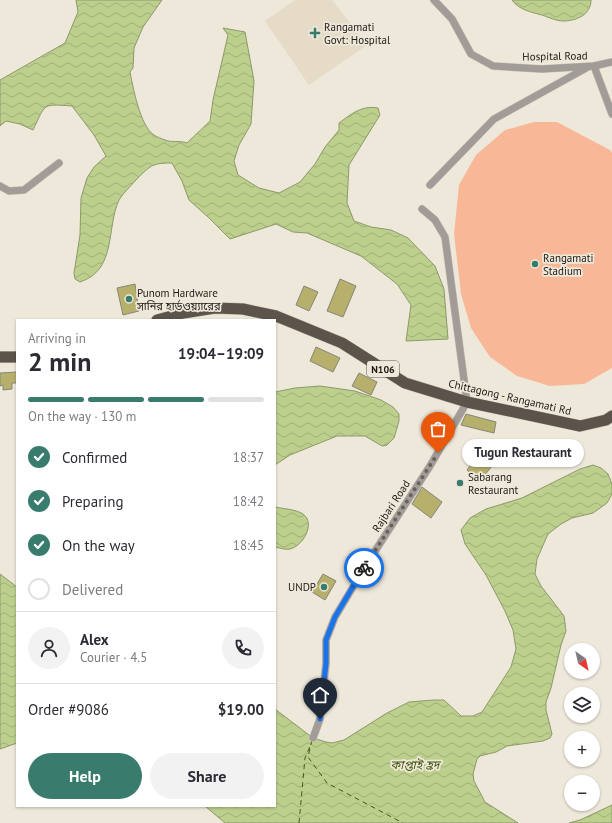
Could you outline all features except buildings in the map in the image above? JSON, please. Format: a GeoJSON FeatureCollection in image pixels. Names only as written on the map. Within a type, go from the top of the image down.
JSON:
{"type":"FeatureCollection","features":[{"type":"Feature","properties":{"kind":"highway","name":"Chittagong - Rangamati Rd"},"geometry":{"type":"LineString","coordinates":[[161,319],[183,313],[215,308],[244,309],[276,316],[342,344],[404,383],[467,402],[580,426],[606,420],[612,416]]}},
{"type":"Feature","properties":{"kind":"highway"},"geometry":{"type":"LineString","coordinates":[[0,356],[16,357]]}},
{"type":"Feature","properties":{"kind":"street","name":"Hospital Road"},"geometry":{"type":"LineString","coordinates":[[434,0],[452,19],[471,54],[494,66],[542,69],[592,66],[612,62]]}},
{"type":"Feature","properties":{"kind":"street"},"geometry":{"type":"LineString","coordinates":[[430,185],[494,119],[592,66],[612,114]]}},
{"type":"Feature","properties":{"kind":"street"},"geometry":{"type":"LineString","coordinates":[[0,186],[10,191],[24,190],[59,163]]}},
{"type":"Feature","properties":{"kind":"street"},"geometry":{"type":"LineString","coordinates":[[422,209],[434,220],[445,238],[467,402]]}},
{"type":"Feature","properties":{"kind":"street","name":"Rajbari Road"},"geometry":{"type":"LineString","coordinates":[[313,738],[320,719],[326,663],[326,640],[335,617],[368,562],[430,466],[467,402]]}},
{"type":"Feature","properties":{"kind":"shaded area","name":"Rangamati Govt: Hospital"},"geometry":{"type":"Polygon","coordinates":[[[295,0],[332,0],[367,45],[309,85],[265,21],[295,0]]]}},
{"type":"Feature","properties":{"kind":"shaded area","name":"Rangamati Stadium"},"geometry":{"type":"Polygon","coordinates":[[[534,122],[557,122],[610,150],[612,153],[612,368],[584,384],[550,386],[517,376],[490,357],[471,328],[461,294],[454,234],[459,185],[476,155],[505,130],[534,122]]]}},
{"type":"Feature","properties":{"kind":"water"},"geometry":{"type":"Polygon","coordinates":[[[76,0],[162,0],[143,27],[134,48],[133,68],[130,72],[138,106],[145,123],[154,135],[168,141],[187,143],[210,121],[213,100],[228,35],[223,28],[245,32],[254,81],[251,124],[239,145],[234,161],[238,175],[259,188],[279,193],[300,182],[315,164],[325,147],[339,130],[339,123],[362,109],[372,107],[378,108],[380,115],[349,165],[347,203],[354,221],[371,227],[391,230],[408,238],[435,266],[444,289],[448,339],[406,341],[411,305],[397,284],[361,256],[307,233],[293,232],[276,224],[230,239],[189,200],[182,181],[172,163],[161,163],[152,166],[125,192],[119,200],[115,211],[108,247],[100,268],[92,276],[80,282],[75,279],[74,273],[80,235],[81,198],[87,178],[94,167],[106,156],[94,135],[72,106],[55,105],[46,107],[40,115],[33,130],[20,124],[6,121],[0,126],[0,80],[65,43],[78,12],[76,0]]]}},
{"type":"Feature","properties":{"kind":"water"},"geometry":{"type":"Polygon","coordinates":[[[512,0],[591,0],[588,10],[582,16],[573,20],[563,21],[555,20],[526,10],[518,6],[512,0]]]}},
{"type":"Feature","properties":{"kind":"water"},"geometry":{"type":"Polygon","coordinates":[[[320,386],[355,391],[381,400],[393,407],[399,414],[399,421],[394,438],[387,445],[382,446],[365,436],[337,436],[290,455],[276,464],[276,392],[295,388],[320,386]]]}},
{"type":"Feature","properties":{"kind":"water","name":"কাপ্তাই হ্রদ"},"geometry":{"type":"Polygon","coordinates":[[[593,465],[601,468],[608,474],[612,484],[612,494],[607,503],[593,513],[572,518],[548,534],[537,559],[535,574],[541,586],[564,616],[566,631],[546,702],[546,710],[552,734],[550,738],[543,741],[507,746],[496,752],[480,756],[477,759],[473,774],[474,781],[485,802],[518,823],[225,823],[206,807],[276,807],[276,710],[313,738],[332,743],[344,740],[387,713],[409,702],[444,700],[461,716],[473,716],[482,712],[511,667],[516,649],[513,630],[505,611],[486,575],[465,544],[461,530],[470,518],[486,509],[522,498],[580,469],[593,465]]]}},
{"type":"Feature","properties":{"kind":"water"},"geometry":{"type":"Polygon","coordinates":[[[276,507],[297,511],[307,518],[308,528],[303,539],[295,547],[286,549],[276,547],[276,507]]]}},
{"type":"Feature","properties":{"kind":"water"},"geometry":{"type":"Polygon","coordinates":[[[0,574],[16,586],[16,743],[0,749],[0,574]]]}},
{"type":"Feature","properties":{"kind":"water"},"geometry":{"type":"Polygon","coordinates":[[[612,805],[612,823],[569,823],[580,820],[612,805]]]}},
{"type":"Feature","properties":{"kind":"ferry route"},"geometry":{"type":"LineString","coordinates":[[312,740],[308,757],[327,783],[403,823]]}},
{"type":"Feature","properties":{"kind":"ferry route"},"geometry":{"type":"LineString","coordinates":[[299,823],[305,758],[311,744]]}},
{"type":"Feature","properties":{"kind":"way so far"},"geometry":{"type":"LineString","coordinates":[[364,568],[438,453]]}},
{"type":"Feature","properties":{"kind":"place","name":"Rangamati Govt: Hospital"},"geometry":{"type":"Point","coordinates":[315,33]}},
{"type":"Feature","properties":{"kind":"place","name":"Rangamati Stadium"},"geometry":{"type":"Point","coordinates":[535,264]}},
{"type":"Feature","properties":{"kind":"place","name":"Punom Hardware সানির হার্ডওয়্যারের"},"geometry":{"type":"Point","coordinates":[129,299]}},
{"type":"Feature","properties":{"kind":"place","name":"Tugun Restaurant"},"geometry":{"type":"Point","coordinates":[438,453]}},
{"type":"Feature","properties":{"kind":"place","name":"Sabarang Restaurant"},"geometry":{"type":"Point","coordinates":[460,483]}},
{"type":"Feature","properties":{"kind":"place","name":"UNDP"},"geometry":{"type":"Point","coordinates":[324,587]}},
{"type":"Feature","properties":{"kind":"route"},"geometry":{"type":"LineString","coordinates":[[320,719],[326,663],[326,640],[335,617],[364,568]]}}]}
